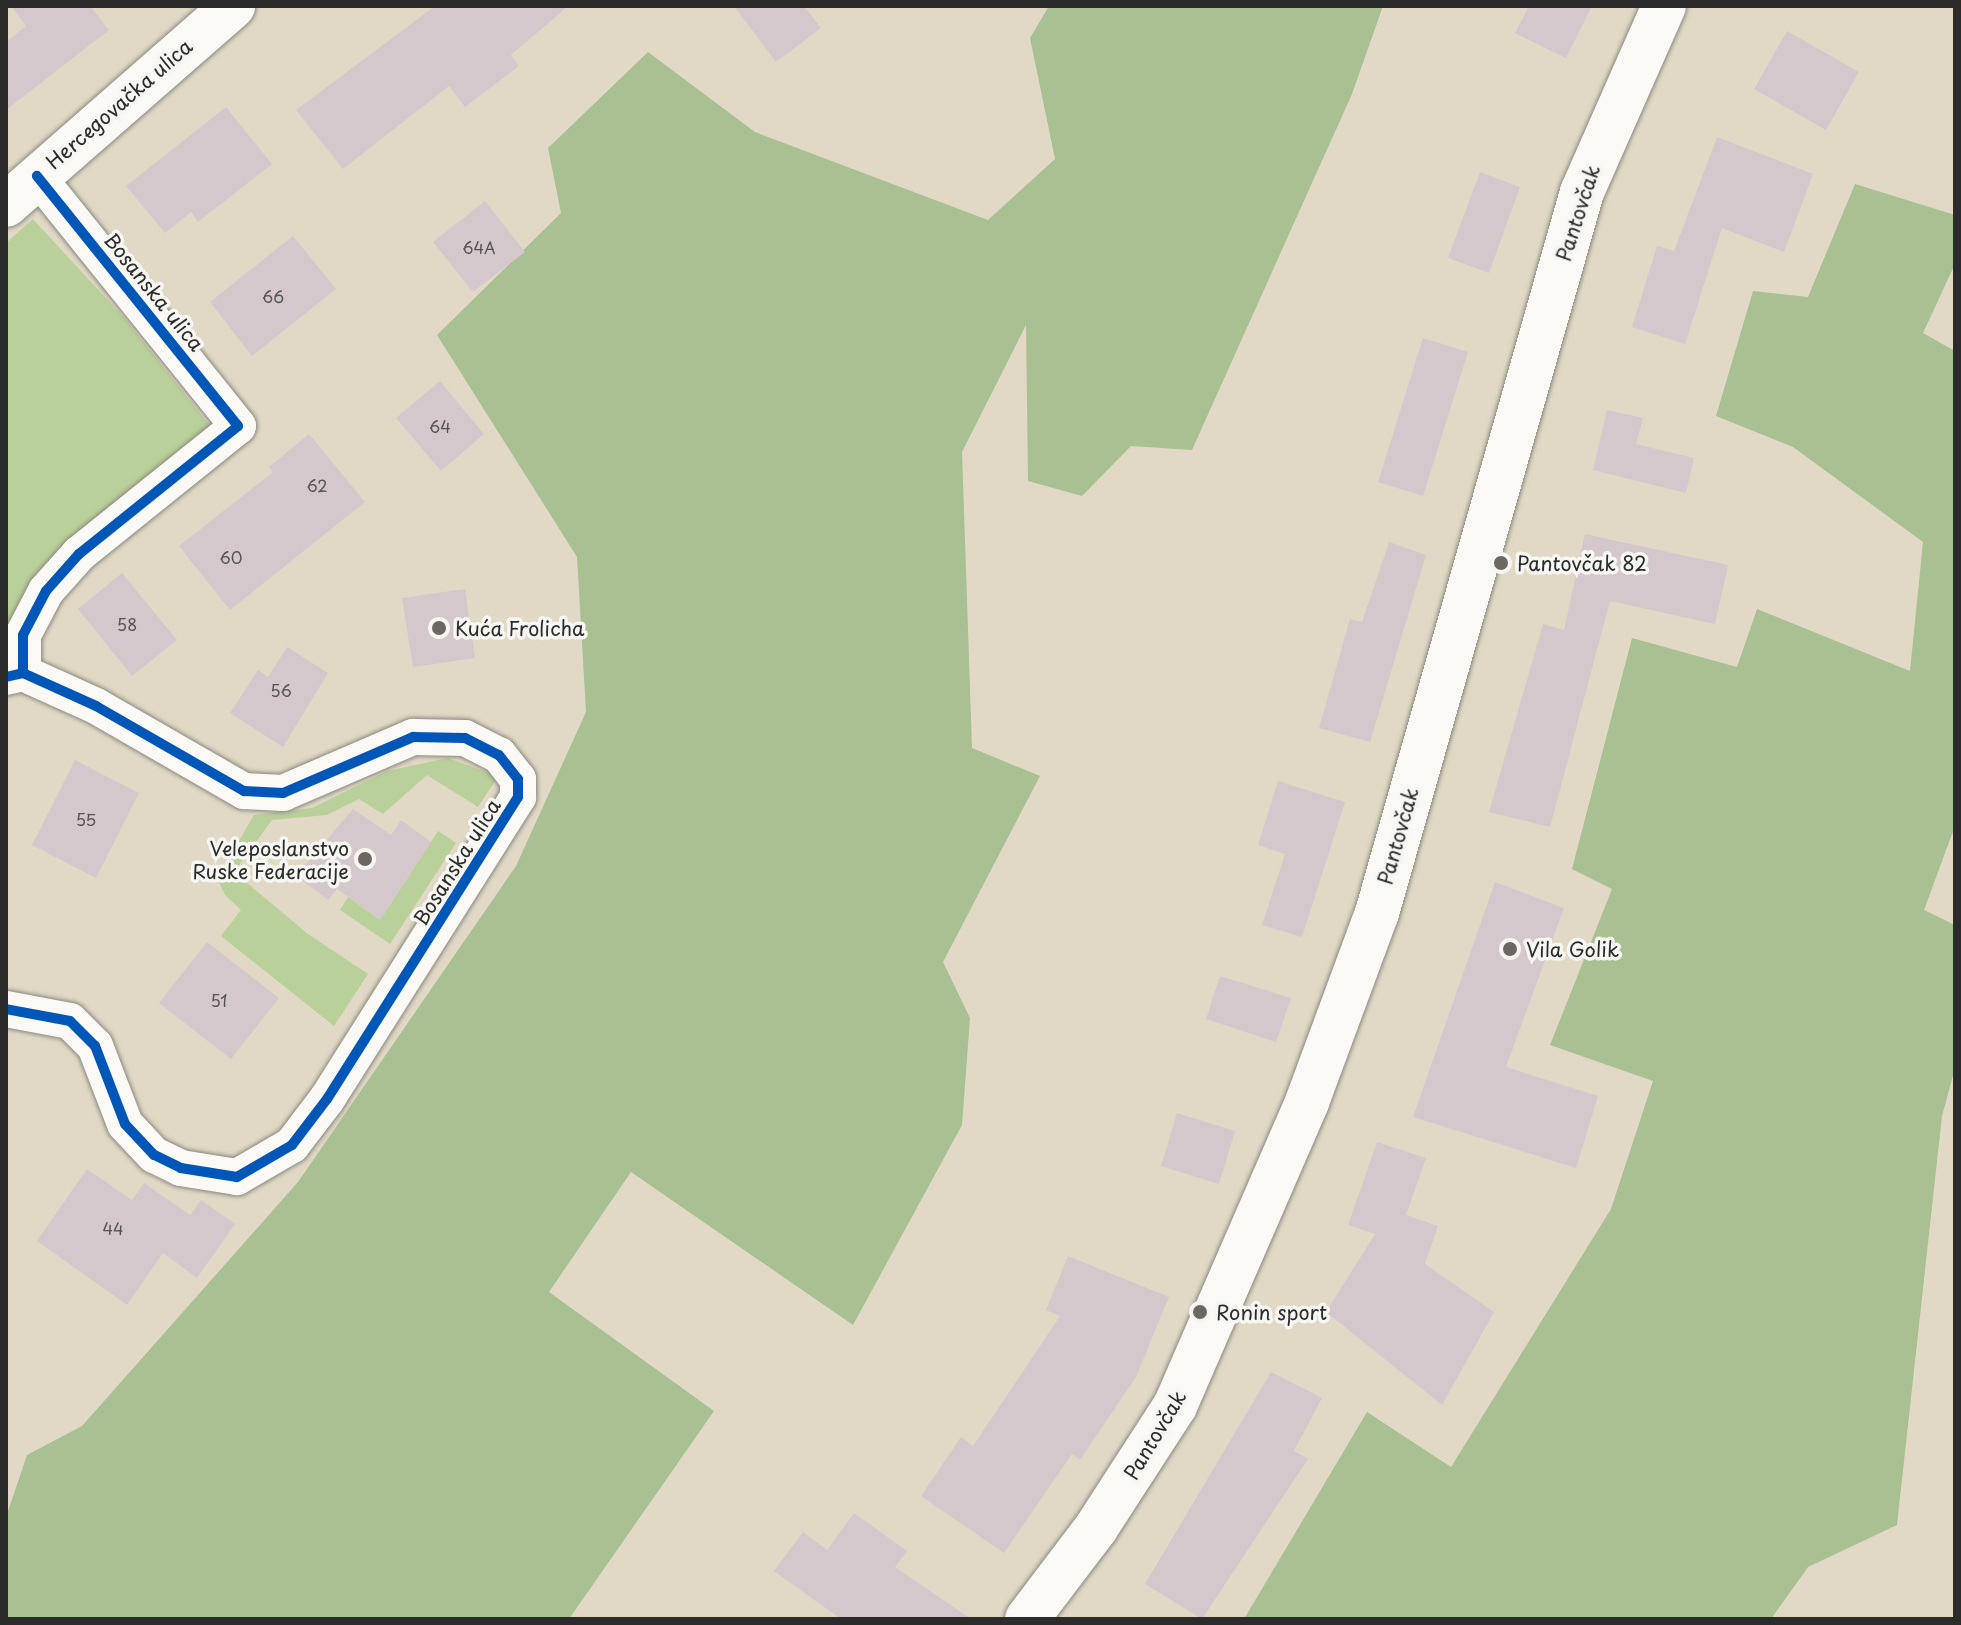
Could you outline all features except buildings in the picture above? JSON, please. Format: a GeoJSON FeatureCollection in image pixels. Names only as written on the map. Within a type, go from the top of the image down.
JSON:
{"type":"FeatureCollection","features":[{"type":"Feature","properties":{"kind":"main road","name":"Hercegovačka ulica"},"geometry":{"type":"LineString","coordinates":[[6,205],[233,6]]}},
{"type":"Feature","properties":{"kind":"main road","name":"Pantovčak"},"geometry":{"type":"LineString","coordinates":[[1027,1619],[1096,1528],[1175,1406],[1307,1102],[1377,913],[1582,192],[1664,6]]}},
{"type":"Feature","properties":{"kind":"street","name":"Bosanska ulica"},"geometry":{"type":"LineString","coordinates":[[6,1009],[70,1021],[95,1046],[125,1124],[154,1155],[181,1168],[237,1177],[292,1145],[310,1122],[496,839],[518,797],[518,779],[499,755],[465,738],[413,737],[283,793],[244,791],[96,706],[15,675],[23,635],[46,591],[79,554],[238,426],[37,176]]}},
{"type":"Feature","properties":{"kind":"green space"},"geometry":{"type":"Polygon","coordinates":[[[1049,6],[1383,6],[1352,94],[1192,450],[1131,446],[1082,496],[1028,481],[1026,325],[962,452],[972,748],[1040,776],[943,962],[970,1018],[962,1125],[853,1325],[631,1172],[549,1292],[714,1411],[569,1619],[6,1619],[6,1517],[27,1455],[82,1426],[298,1182],[516,866],[586,712],[577,557],[437,335],[561,213],[548,148],[648,52],[755,132],[988,220],[1055,159],[1030,38],[1049,6]]]}},
{"type":"Feature","properties":{"kind":"green space"},"geometry":{"type":"Polygon","coordinates":[[[1855,184],[1955,215],[1955,264],[1923,333],[1955,351],[1955,826],[1924,910],[1955,925],[1955,1068],[1942,1116],[1897,1525],[1808,1567],[1771,1619],[1244,1619],[1367,1412],[1451,1467],[1611,1209],[1653,1081],[1550,1045],[1612,889],[1572,869],[1632,638],[1737,667],[1757,609],[1910,671],[1923,542],[1793,447],[1716,416],[1753,291],[1808,297],[1855,184]]]}},
{"type":"Feature","properties":{"kind":"green space"},"geometry":{"type":"Polygon","coordinates":[[[33,219],[126,320],[210,426],[68,540],[6,631],[6,243],[33,219]]]}},
{"type":"Feature","properties":{"kind":"green space"},"geometry":{"type":"Polygon","coordinates":[[[448,758],[491,774],[495,781],[478,807],[427,775],[383,814],[359,799],[327,815],[272,820],[234,872],[308,934],[368,974],[334,1026],[221,936],[241,910],[225,895],[217,878],[254,815],[312,808],[387,771],[448,758]]]}},
{"type":"Feature","properties":{"kind":"green space"},"geometry":{"type":"Polygon","coordinates":[[[438,831],[456,843],[390,944],[340,910],[348,897],[380,920],[438,831]]]}},
{"type":"Feature","properties":{"kind":"cycle path"},"geometry":{"type":"LineString","coordinates":[[23,673],[23,635],[46,591],[79,554],[238,426],[37,176]]}},
{"type":"Feature","properties":{"kind":"cycle path"},"geometry":{"type":"LineString","coordinates":[[6,677],[23,673],[96,706],[244,791],[283,793],[413,737],[465,738],[499,755],[518,779],[518,797],[327,1099],[292,1145],[237,1177],[181,1168],[154,1155],[125,1124],[95,1046],[70,1021],[6,1009]]}},
{"type":"Feature","properties":{"kind":"place","name":"Pantovčak 82"},"geometry":{"type":"Point","coordinates":[1501,563]}},
{"type":"Feature","properties":{"kind":"place","name":"Kuća Frolicha"},"geometry":{"type":"Point","coordinates":[439,628]}},
{"type":"Feature","properties":{"kind":"place","name":"Veleposlanstvo Ruske Federacije"},"geometry":{"type":"Point","coordinates":[365,859]}},
{"type":"Feature","properties":{"kind":"place","name":"Vila Golik"},"geometry":{"type":"Point","coordinates":[1510,949]}},
{"type":"Feature","properties":{"kind":"place","name":"Ronin sport"},"geometry":{"type":"Point","coordinates":[1200,1312]}}]}
